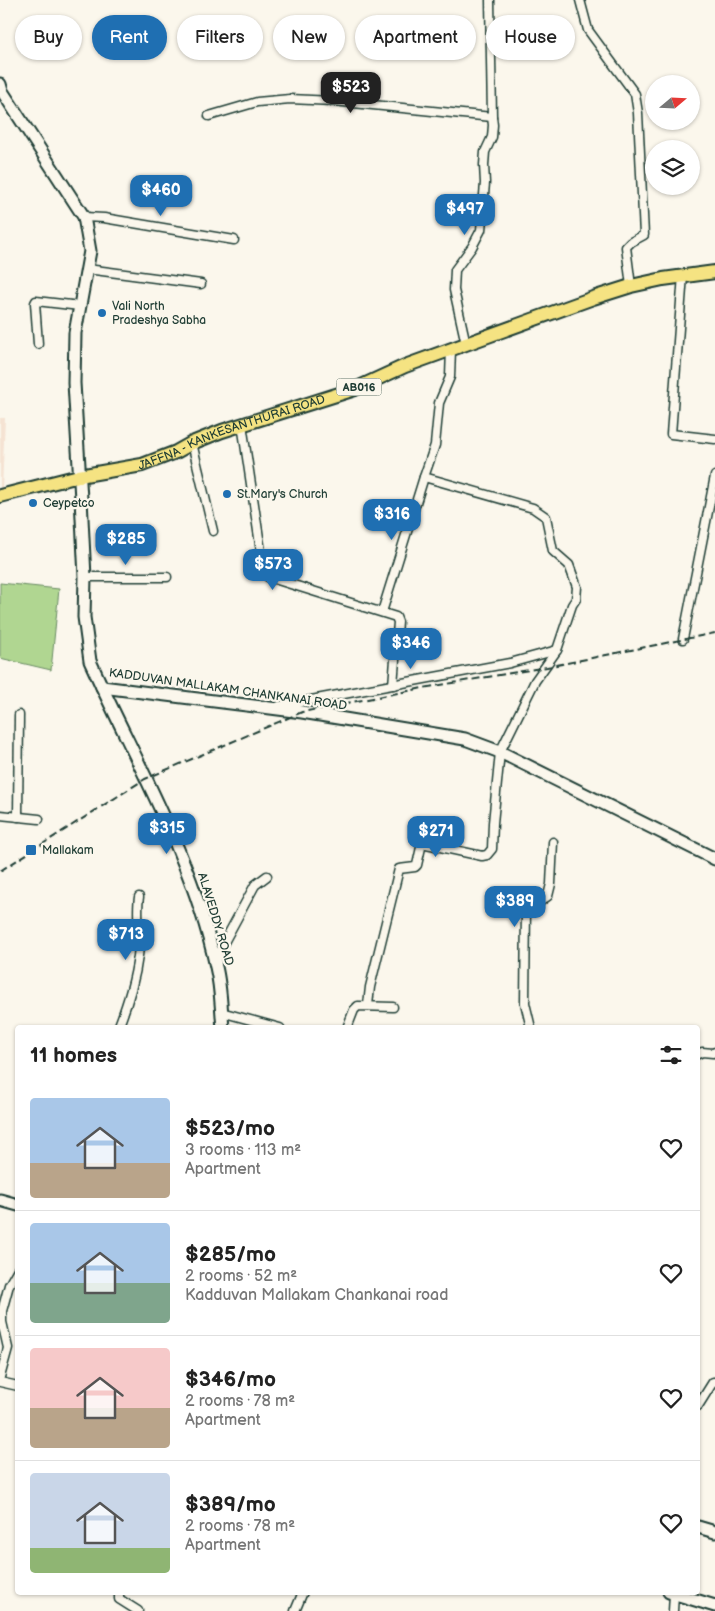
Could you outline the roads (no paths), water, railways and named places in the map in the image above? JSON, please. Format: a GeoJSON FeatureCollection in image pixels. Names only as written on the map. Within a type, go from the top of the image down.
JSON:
{"type":"FeatureCollection","features":[{"type":"Feature","properties":{"kind":"main road","name":"KADDUVAN MALLAKAM CHANKANAI ROAD"},"geometry":{"type":"LineString","coordinates":[[0,84],[2,91],[84,217],[90,251],[75,333],[74,384],[85,577],[84,617],[90,661],[102,687],[269,708],[465,739],[500,752],[715,859]]}},
{"type":"Feature","properties":{"kind":"main road","name":"JAFFNA - KANKESANTHURAI ROAD"},"geometry":{"type":"LineString","coordinates":[[0,496],[79,476],[142,465],[242,424],[355,389],[405,366],[593,298],[631,286],[683,275],[715,272]]}},
{"type":"Feature","properties":{"kind":"main road","name":"ALAVEDDY ROAD"},"geometry":{"type":"LineString","coordinates":[[102,687],[177,843],[202,911],[216,965],[223,1025]]}},
{"type":"Feature","properties":{"kind":"main road"},"geometry":{"type":"LineString","coordinates":[[0,1200],[15,1204]]}},
{"type":"Feature","properties":{"kind":"main road"},"geometry":{"type":"LineString","coordinates":[[700,1528],[715,1532]]}},
{"type":"Feature","properties":{"kind":"main road"},"geometry":{"type":"LineString","coordinates":[[675,1595],[715,1606]]}},
{"type":"Feature","properties":{"kind":"street"},"geometry":{"type":"LineString","coordinates":[[466,344],[454,290],[455,270],[472,247],[481,230],[485,191],[485,152],[492,137],[493,125],[490,0]]}},
{"type":"Feature","properties":{"kind":"street"},"geometry":{"type":"LineString","coordinates":[[580,0],[588,30],[635,94],[638,113],[644,235],[626,247],[631,286]]}},
{"type":"Feature","properties":{"kind":"street"},"geometry":{"type":"LineString","coordinates":[[209,116],[257,102],[290,99],[333,101],[492,117]]}},
{"type":"Feature","properties":{"kind":"street"},"geometry":{"type":"LineString","coordinates":[[84,217],[104,218],[234,240]]}},
{"type":"Feature","properties":{"kind":"street"},"geometry":{"type":"LineString","coordinates":[[87,269],[201,284]]}},
{"type":"Feature","properties":{"kind":"street"},"geometry":{"type":"LineString","coordinates":[[683,275],[671,434],[715,439]]}},
{"type":"Feature","properties":{"kind":"street"},"geometry":{"type":"LineString","coordinates":[[38,344],[36,300],[80,306]]}},
{"type":"Feature","properties":{"kind":"street"},"geometry":{"type":"LineString","coordinates":[[382,612],[434,445],[438,403],[450,377],[451,349]]}},
{"type":"Feature","properties":{"kind":"street"},"geometry":{"type":"LineString","coordinates":[[242,424],[264,570],[268,577],[396,617],[398,622],[393,684]]}},
{"type":"Feature","properties":{"kind":"street"},"geometry":{"type":"LineString","coordinates":[[192,443],[214,531]]}},
{"type":"Feature","properties":{"kind":"street"},"geometry":{"type":"LineString","coordinates":[[682,639],[715,476]]}},
{"type":"Feature","properties":{"kind":"street"},"geometry":{"type":"LineString","coordinates":[[368,1005],[370,987],[399,869],[415,867],[417,865],[422,843],[482,856],[487,855],[492,849],[500,752],[535,681],[556,650],[572,605],[576,599],[577,587],[569,565],[554,550],[546,518],[533,508],[424,477]]}},
{"type":"Feature","properties":{"kind":"street"},"geometry":{"type":"LineString","coordinates":[[85,577],[167,577]]}},
{"type":"Feature","properties":{"kind":"street"},"geometry":{"type":"LineString","coordinates":[[269,708],[510,663],[556,650]]}},
{"type":"Feature","properties":{"kind":"street"},"geometry":{"type":"LineString","coordinates":[[18,817],[19,715]]}},
{"type":"Feature","properties":{"kind":"street"},"geometry":{"type":"LineString","coordinates":[[0,815],[39,819]]}},
{"type":"Feature","properties":{"kind":"street"},"geometry":{"type":"LineString","coordinates":[[530,1025],[524,1003],[526,907],[530,900],[541,901],[548,896],[551,884],[553,842]]}},
{"type":"Feature","properties":{"kind":"street"},"geometry":{"type":"LineString","coordinates":[[216,965],[222,946],[255,885],[267,876]]}},
{"type":"Feature","properties":{"kind":"street"},"geometry":{"type":"LineString","coordinates":[[119,1025],[127,1003],[138,955],[139,897]]}},
{"type":"Feature","properties":{"kind":"street"},"geometry":{"type":"LineString","coordinates":[[348,1025],[354,1010],[358,1006],[393,1007]]}},
{"type":"Feature","properties":{"kind":"street"},"geometry":{"type":"LineString","coordinates":[[221,1012],[269,1025]]}},
{"type":"Feature","properties":{"kind":"street"},"geometry":{"type":"LineString","coordinates":[[700,1054],[715,1052]]}},
{"type":"Feature","properties":{"kind":"street"},"geometry":{"type":"LineString","coordinates":[[0,1377],[8,1348],[2,1322],[2,1311],[9,1285],[15,1274]]}},
{"type":"Feature","properties":{"kind":"street"},"geometry":{"type":"LineString","coordinates":[[0,1382],[15,1385]]}},
{"type":"Feature","properties":{"kind":"street"},"geometry":{"type":"LineString","coordinates":[[700,1403],[713,1382],[715,1382]]}},
{"type":"Feature","properties":{"kind":"street"},"geometry":{"type":"LineString","coordinates":[[119,1595],[119,1599],[138,1611]]}},
{"type":"Feature","properties":{"kind":"street"},"geometry":{"type":"LineString","coordinates":[[295,1611],[302,1595]]}},
{"type":"Feature","properties":{"kind":"street"},"geometry":{"type":"LineString","coordinates":[[671,1595],[673,1611]]}},
{"type":"Feature","properties":{"kind":"railway"},"geometry":{"type":"LineString","coordinates":[[0,871],[145,779],[302,712],[423,688],[547,667],[715,633]]}},
{"type":"Feature","properties":{"kind":"place","name":"Vali North Pradeshya Sabha"},"geometry":{"type":"Point","coordinates":[102,313]}},
{"type":"Feature","properties":{"kind":"place","name":"St.Mary's Church"},"geometry":{"type":"Point","coordinates":[227,494]}},
{"type":"Feature","properties":{"kind":"place","name":"Ceypetco"},"geometry":{"type":"Point","coordinates":[33,503]}},
{"type":"Feature","properties":{"kind":"place","name":"Mallakam"},"geometry":{"type":"Point","coordinates":[31,850]}}]}
